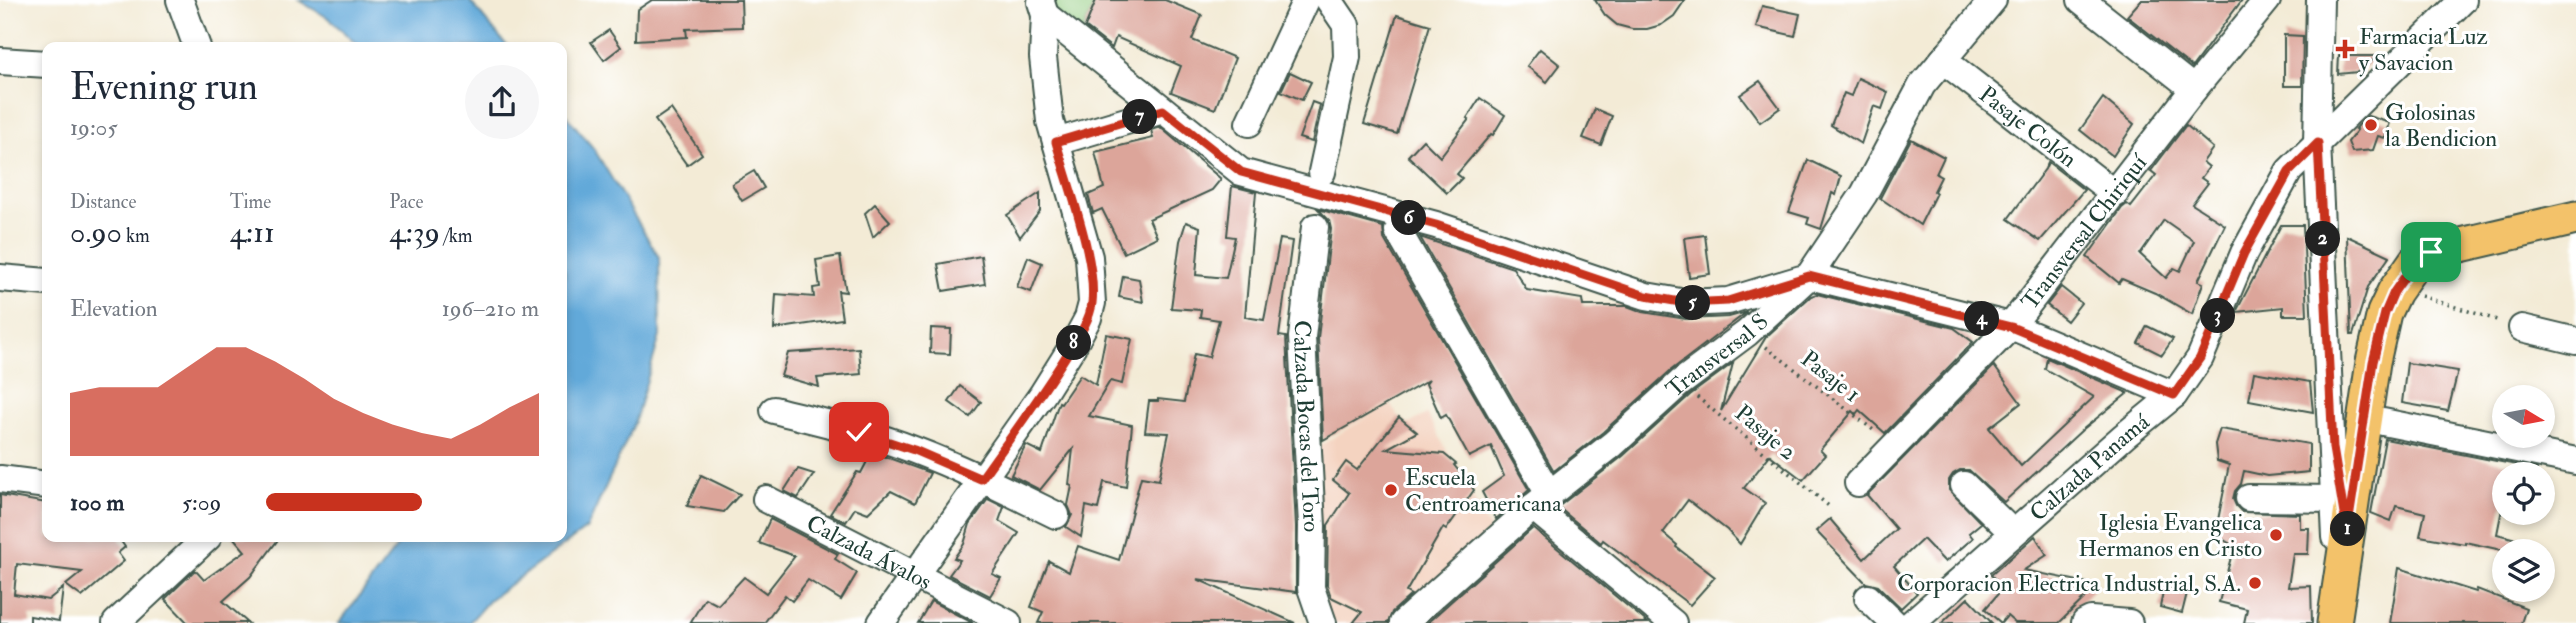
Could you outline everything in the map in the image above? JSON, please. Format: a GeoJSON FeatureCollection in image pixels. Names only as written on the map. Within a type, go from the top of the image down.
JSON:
{"type":"FeatureCollection","features":[{"type":"Feature","properties":{"kind":"main road"},"geometry":{"type":"LineString","coordinates":[[2340,620],[2359,571],[2396,354],[2405,318],[2405,293],[2415,262],[2431,252],[2576,218]]}},
{"type":"Feature","properties":{"kind":"main road"},"geometry":{"type":"LineString","coordinates":[[2340,620],[2347,532],[2373,362],[2385,313],[2428,274],[2444,265],[2576,234]]}},
{"type":"Feature","properties":{"kind":"street"},"geometry":{"type":"LineString","coordinates":[[180,0],[195,42]]}},
{"type":"Feature","properties":{"kind":"street"},"geometry":{"type":"LineString","coordinates":[[1250,123],[1306,0]]}},
{"type":"Feature","properties":{"kind":"street"},"geometry":{"type":"LineString","coordinates":[[1329,0],[1346,25]]}},
{"type":"Feature","properties":{"kind":"street"},"geometry":{"type":"LineString","coordinates":[[1322,172],[1347,57],[1346,25],[1357,0]]}},
{"type":"Feature","properties":{"kind":"street","name":"Transversal S"},"geometry":{"type":"LineString","coordinates":[[1403,623],[1541,500],[1613,444],[1680,383],[1747,333],[1809,276],[1864,194],[1922,85],[1993,0]]}},
{"type":"Feature","properties":{"kind":"street"},"geometry":{"type":"LineString","coordinates":[[2081,0],[2194,89]]}},
{"type":"Feature","properties":{"kind":"street","name":"Transversal Chiriquí"},"geometry":{"type":"LineString","coordinates":[[1858,483],[2011,327],[2194,89],[2267,0]]}},
{"type":"Feature","properties":{"kind":"street"},"geometry":{"type":"LineString","coordinates":[[2320,0],[2318,143],[2340,620]]}},
{"type":"Feature","properties":{"kind":"street","name":"Calzada Panamá"},"geometry":{"type":"LineString","coordinates":[[1912,623],[2174,395],[2200,358],[2244,253],[2289,172],[2463,0]]}},
{"type":"Feature","properties":{"kind":"street"},"geometry":{"type":"LineString","coordinates":[[1042,7],[1241,172],[1436,225],[1646,296],[1686,303],[1728,301],[1809,276],[2011,327],[2174,395]]}},
{"type":"Feature","properties":{"kind":"street"},"geometry":{"type":"LineString","coordinates":[[881,623],[1042,395],[1088,318],[1092,303],[1089,257],[1050,121],[1043,57],[1042,7]]}},
{"type":"Feature","properties":{"kind":"street","name":"Pasaje Colón"},"geometry":{"type":"LineString","coordinates":[[1943,60],[2115,194]]}},
{"type":"Feature","properties":{"kind":"street"},"geometry":{"type":"LineString","coordinates":[[0,61],[42,64]]}},
{"type":"Feature","properties":{"kind":"street"},"geometry":{"type":"LineString","coordinates":[[1056,142],[1163,110]]}},
{"type":"Feature","properties":{"kind":"street","name":"Calzada Bocas del Toro"},"geometry":{"type":"LineString","coordinates":[[1315,227],[1302,337],[1312,526],[1311,588],[1323,623]]}},
{"type":"Feature","properties":{"kind":"street"},"geometry":{"type":"LineString","coordinates":[[1398,232],[1541,500],[1673,623]]}},
{"type":"Feature","properties":{"kind":"street"},"geometry":{"type":"LineString","coordinates":[[0,278],[42,282]]}},
{"type":"Feature","properties":{"kind":"street"},"geometry":{"type":"LineString","coordinates":[[2522,328],[2576,341]]}},
{"type":"Feature","properties":{"kind":"street"},"geometry":{"type":"LineString","coordinates":[[774,410],[870,435],[914,450],[1056,515]]}},
{"type":"Feature","properties":{"kind":"street"},"geometry":{"type":"LineString","coordinates":[[2384,422],[2576,461]]}},
{"type":"Feature","properties":{"kind":"street"},"geometry":{"type":"LineString","coordinates":[[2333,448],[2347,532],[2359,571]]}},
{"type":"Feature","properties":{"kind":"street"},"geometry":{"type":"LineString","coordinates":[[0,479],[42,484]]}},
{"type":"Feature","properties":{"kind":"street"},"geometry":{"type":"LineString","coordinates":[[1964,485],[2013,533]]}},
{"type":"Feature","properties":{"kind":"street"},"geometry":{"type":"LineString","coordinates":[[2249,498],[2335,499]]}},
{"type":"Feature","properties":{"kind":"street","name":"Calzada Ávalos"},"geometry":{"type":"LineString","coordinates":[[766,499],[1007,623]]}},
{"type":"Feature","properties":{"kind":"street"},"geometry":{"type":"LineString","coordinates":[[116,623],[203,542]]}},
{"type":"Feature","properties":{"kind":"street"},"geometry":{"type":"LineString","coordinates":[[1868,598],[1894,623]]}},
{"type":"Feature","properties":{"kind":"street"},"geometry":{"type":"LineString","coordinates":[[2085,623],[2091,620],[2129,623]]}},
{"type":"Feature","properties":{"kind":"path"},"geometry":{"type":"LineString","coordinates":[[2405,293],[2522,328]]}},
{"type":"Feature","properties":{"kind":"path","name":"Pasaje 1"},"geometry":{"type":"LineString","coordinates":[[1747,333],[1894,446]]}},
{"type":"Feature","properties":{"kind":"path","name":"Pasaje 2"},"geometry":{"type":"LineString","coordinates":[[1680,383],[1830,507]]}},
{"type":"Feature","properties":{"kind":"shaded area","name":"Escuela Centroamericana"},"geometry":{"type":"Polygon","coordinates":[[[1389,403],[1405,426],[1427,414],[1490,530],[1394,623],[1336,623],[1317,599],[1313,450],[1389,403]]]}},
{"type":"Feature","properties":{"kind":"green space"},"geometry":{"type":"Polygon","coordinates":[[[1040,0],[1096,0],[1079,42],[1040,0]]]}},
{"type":"Feature","properties":{"kind":"water"},"geometry":{"type":"Polygon","coordinates":[[[298,0],[469,0],[504,42],[354,42],[330,19],[298,0]]]}},
{"type":"Feature","properties":{"kind":"water"},"geometry":{"type":"Polygon","coordinates":[[[567,116],[594,149],[659,257],[660,336],[634,424],[587,528],[489,600],[469,623],[339,623],[400,542],[567,542],[567,116]]]}},
{"type":"Feature","properties":{"kind":"building"},"geometry":{"type":"Polygon","coordinates":[[[652,0],[741,0],[742,27],[686,29],[687,37],[636,40],[637,10],[652,0]]]}},
{"type":"Feature","properties":{"kind":"building"},"geometry":{"type":"Polygon","coordinates":[[[1096,0],[1165,0],[1202,15],[1192,40],[1235,58],[1215,109],[1171,92],[1181,66],[1116,37],[1112,48],[1085,27],[1096,0]]]}},
{"type":"Feature","properties":{"kind":"building"},"geometry":{"type":"Polygon","coordinates":[[[1595,0],[1685,0],[1674,16],[1661,25],[1632,29],[1617,25],[1605,15],[1595,0]]]}},
{"type":"Feature","properties":{"kind":"building"},"geometry":{"type":"Polygon","coordinates":[[[2141,0],[2242,0],[2192,67],[2127,16],[2141,0]]]}},
{"type":"Feature","properties":{"kind":"building"},"geometry":{"type":"Polygon","coordinates":[[[1762,6],[1800,14],[1795,36],[1756,27],[1762,6]]]}},
{"type":"Feature","properties":{"kind":"building"},"geometry":{"type":"Polygon","coordinates":[[[1397,15],[1430,25],[1397,134],[1364,124],[1397,15]]]}},
{"type":"Feature","properties":{"kind":"building"},"geometry":{"type":"Polygon","coordinates":[[[609,30],[621,47],[604,60],[591,42],[609,30]]]}},
{"type":"Feature","properties":{"kind":"building"},"geometry":{"type":"Polygon","coordinates":[[[2284,35],[2303,36],[2302,86],[2284,86],[2284,35]]]}},
{"type":"Feature","properties":{"kind":"building"},"geometry":{"type":"Polygon","coordinates":[[[1540,49],[1560,65],[1547,82],[1527,66],[1540,49]]]}},
{"type":"Feature","properties":{"kind":"building"},"geometry":{"type":"Polygon","coordinates":[[[2339,56],[2378,56],[2358,72],[2338,74],[2339,56]]]}},
{"type":"Feature","properties":{"kind":"building"},"geometry":{"type":"Polygon","coordinates":[[[1290,72],[1311,82],[1302,100],[1281,91],[1290,72]]]}},
{"type":"Feature","properties":{"kind":"building"},"geometry":{"type":"Polygon","coordinates":[[[1858,78],[1888,92],[1882,109],[1874,106],[1861,144],[1831,125],[1844,93],[1851,96],[1858,78]]]}},
{"type":"Feature","properties":{"kind":"building"},"geometry":{"type":"Polygon","coordinates":[[[1760,81],[1780,108],[1760,122],[1740,95],[1760,81]]]}},
{"type":"Feature","properties":{"kind":"building"},"geometry":{"type":"Polygon","coordinates":[[[1480,98],[1505,115],[1493,135],[1491,134],[1457,174],[1462,178],[1447,193],[1408,156],[1423,140],[1440,157],[1469,119],[1467,118],[1480,98]]]}},
{"type":"Feature","properties":{"kind":"building"},"geometry":{"type":"Polygon","coordinates":[[[2103,98],[2134,124],[2113,156],[2080,130],[2103,98]]]}},
{"type":"Feature","properties":{"kind":"building"},"geometry":{"type":"Polygon","coordinates":[[[1312,102],[1320,105],[1312,142],[1299,138],[1312,102]]]}},
{"type":"Feature","properties":{"kind":"building"},"geometry":{"type":"Polygon","coordinates":[[[671,109],[702,154],[687,165],[655,120],[671,109]]]}},
{"type":"Feature","properties":{"kind":"building"},"geometry":{"type":"Polygon","coordinates":[[[1595,109],[1612,116],[1601,145],[1583,138],[1595,109]]]}},
{"type":"Feature","properties":{"kind":"building"},"geometry":{"type":"Polygon","coordinates":[[[2368,116],[2390,123],[2385,138],[2378,136],[2373,150],[2352,152],[2348,142],[2357,130],[2355,129],[2368,116]]]}},
{"type":"Feature","properties":{"kind":"building"},"geometry":{"type":"Polygon","coordinates":[[[2186,125],[2213,148],[2203,162],[2209,167],[2201,178],[2208,183],[2192,204],[2225,225],[2198,281],[2203,283],[2192,314],[2155,293],[2122,279],[2119,283],[2087,257],[2122,208],[2127,204],[2131,207],[2156,175],[2151,171],[2186,125]],[[2164,220],[2140,254],[2166,278],[2174,268],[2180,271],[2194,241],[2164,220]]]}},
{"type":"Feature","properties":{"kind":"building"},"geometry":{"type":"Polygon","coordinates":[[[1160,127],[1221,179],[1212,190],[1149,219],[1157,237],[1124,253],[1102,209],[1093,213],[1088,195],[1104,188],[1095,152],[1153,138],[1151,130],[1160,127]]]}},
{"type":"Feature","properties":{"kind":"building"},"geometry":{"type":"Polygon","coordinates":[[[1911,139],[1944,157],[1936,174],[1941,177],[1934,191],[1936,193],[1920,225],[1880,198],[1911,139]]]}},
{"type":"Feature","properties":{"kind":"building"},"geometry":{"type":"Polygon","coordinates":[[[1808,160],[1841,176],[1836,195],[1832,193],[1821,229],[1807,224],[1809,218],[1789,212],[1808,160]]]}},
{"type":"Feature","properties":{"kind":"building"},"geometry":{"type":"Polygon","coordinates":[[[2048,162],[2084,190],[2040,241],[2008,219],[2048,162]]]}},
{"type":"Feature","properties":{"kind":"building"},"geometry":{"type":"Polygon","coordinates":[[[754,171],[764,188],[742,201],[732,184],[754,171]]]}},
{"type":"Feature","properties":{"kind":"building"},"geometry":{"type":"Polygon","coordinates":[[[1232,186],[1256,192],[1245,317],[1264,320],[1280,239],[1292,241],[1279,336],[1286,337],[1296,526],[1296,592],[1197,579],[1295,623],[1038,623],[1043,612],[1031,607],[1049,561],[1069,572],[1078,546],[1119,560],[1141,477],[1159,480],[1169,433],[1145,432],[1149,401],[1158,399],[1184,402],[1194,354],[1209,357],[1219,320],[1200,317],[1201,310],[1171,308],[1180,241],[1186,222],[1200,227],[1196,275],[1226,278],[1235,237],[1227,236],[1232,186]]]}},
{"type":"Feature","properties":{"kind":"building"},"geometry":{"type":"Polygon","coordinates":[[[1040,193],[1040,211],[1020,237],[1007,215],[1040,193]]]}},
{"type":"Feature","properties":{"kind":"building"},"geometry":{"type":"Polygon","coordinates":[[[875,204],[890,221],[873,237],[865,213],[875,204]]]}},
{"type":"Feature","properties":{"kind":"building"},"geometry":{"type":"Polygon","coordinates":[[[1318,209],[1383,227],[1384,239],[1529,490],[1496,519],[1482,492],[1504,476],[1491,446],[1469,457],[1446,415],[1441,418],[1426,384],[1429,380],[1323,440],[1318,338],[1331,229],[1329,220],[1318,209]]]}},
{"type":"Feature","properties":{"kind":"building"},"geometry":{"type":"Polygon","coordinates":[[[2281,225],[2303,225],[2307,315],[2283,315],[2283,307],[2236,312],[2281,225]]]}},
{"type":"Feature","properties":{"kind":"building"},"geometry":{"type":"Polygon","coordinates":[[[1705,235],[1710,274],[1689,277],[1684,238],[1705,235]]]}},
{"type":"Feature","properties":{"kind":"building"},"geometry":{"type":"Polygon","coordinates":[[[2347,236],[2390,256],[2368,287],[2353,335],[2351,335],[2347,236]]]}},
{"type":"Feature","properties":{"kind":"building"},"geometry":{"type":"Polygon","coordinates":[[[1420,237],[1513,268],[1527,290],[1582,299],[1583,306],[1627,306],[1643,312],[1686,319],[1729,317],[1747,312],[1670,371],[1603,432],[1554,471],[1420,237]]]}},
{"type":"Feature","properties":{"kind":"building"},"geometry":{"type":"Polygon","coordinates":[[[840,256],[846,292],[838,291],[842,319],[774,329],[776,294],[814,297],[813,288],[820,287],[816,260],[840,256]]]}},
{"type":"Feature","properties":{"kind":"building"},"geometry":{"type":"Polygon","coordinates":[[[981,256],[985,284],[943,291],[938,264],[981,256]]]}},
{"type":"Feature","properties":{"kind":"building"},"geometry":{"type":"Polygon","coordinates":[[[1028,257],[1042,263],[1031,292],[1017,287],[1028,257]]]}},
{"type":"Feature","properties":{"kind":"building"},"geometry":{"type":"Polygon","coordinates":[[[1123,276],[1139,279],[1143,302],[1119,297],[1123,276]]]}},
{"type":"Feature","properties":{"kind":"building"},"geometry":{"type":"Polygon","coordinates":[[[2061,287],[2081,303],[2067,321],[2047,305],[2061,287]]]}},
{"type":"Feature","properties":{"kind":"building"},"geometry":{"type":"Polygon","coordinates":[[[1817,294],[1954,328],[1973,342],[1885,433],[1859,410],[1856,414],[1853,411],[1820,450],[1825,455],[1803,480],[1770,455],[1744,488],[1765,503],[1740,544],[1727,530],[1688,500],[1663,533],[1676,547],[1715,577],[1690,605],[1603,540],[1601,543],[1558,507],[1623,456],[1690,395],[1733,363],[1721,411],[1766,337],[1811,296],[1817,294]]]}},
{"type":"Feature","properties":{"kind":"building"},"geometry":{"type":"Polygon","coordinates":[[[2147,326],[2173,339],[2162,355],[2138,343],[2147,326]]]}},
{"type":"Feature","properties":{"kind":"building"},"geometry":{"type":"Polygon","coordinates":[[[931,328],[951,329],[950,354],[930,353],[931,328]]]}},
{"type":"Feature","properties":{"kind":"building"},"geometry":{"type":"Polygon","coordinates":[[[1106,334],[1132,339],[1122,384],[1110,381],[1089,416],[1132,425],[1126,487],[1104,482],[1098,509],[1086,506],[1081,537],[1066,527],[1072,515],[1068,505],[1072,486],[1069,485],[1073,449],[1040,490],[1011,475],[1026,445],[1042,453],[1059,402],[1061,403],[1080,375],[1096,385],[1106,334]]]}},
{"type":"Feature","properties":{"kind":"building"},"geometry":{"type":"Polygon","coordinates":[[[859,348],[861,374],[817,378],[819,387],[781,376],[788,353],[859,348]]]}},
{"type":"Feature","properties":{"kind":"building"},"geometry":{"type":"Polygon","coordinates":[[[2047,358],[2128,393],[2082,430],[2004,502],[1969,470],[1960,470],[1953,474],[1949,480],[1949,490],[1981,523],[1969,533],[1973,538],[1945,562],[1923,539],[1894,566],[1917,593],[1901,608],[1878,586],[1866,583],[1816,531],[1830,519],[1864,559],[1896,529],[1867,495],[1994,366],[2021,403],[1989,428],[2021,466],[2094,397],[2045,369],[2047,358]]]}},
{"type":"Feature","properties":{"kind":"building"},"geometry":{"type":"Polygon","coordinates":[[[2407,363],[2458,371],[2448,411],[2402,403],[2407,363]]]}},
{"type":"Feature","properties":{"kind":"building"},"geometry":{"type":"Polygon","coordinates":[[[2254,372],[2310,382],[2313,412],[2249,400],[2254,372]]]}},
{"type":"Feature","properties":{"kind":"building"},"geometry":{"type":"Polygon","coordinates":[[[960,386],[981,402],[970,417],[949,402],[960,386]]]}},
{"type":"Feature","properties":{"kind":"building","name":"Escuela Centroamericana"},"geometry":{"type":"Polygon","coordinates":[[[1399,417],[1417,432],[1386,449],[1444,454],[1456,464],[1454,465],[1474,490],[1446,530],[1443,528],[1406,592],[1411,595],[1392,612],[1388,623],[1353,623],[1362,612],[1331,597],[1327,585],[1328,525],[1349,493],[1333,480],[1346,462],[1357,470],[1399,417]]]}},
{"type":"Feature","properties":{"kind":"building"},"geometry":{"type":"Polygon","coordinates":[[[2220,429],[2309,444],[2309,472],[2267,476],[2244,471],[2233,499],[2242,512],[2300,514],[2300,528],[2309,528],[2308,554],[2293,554],[2288,587],[2311,586],[2312,623],[2244,623],[2247,609],[2219,602],[2234,546],[2217,536],[2222,521],[2218,520],[2229,465],[2217,461],[2215,444],[2220,429]]]}},
{"type":"Feature","properties":{"kind":"building"},"geometry":{"type":"Polygon","coordinates":[[[2385,439],[2502,462],[2492,462],[2492,525],[2499,525],[2497,534],[2516,539],[2492,539],[2492,548],[2420,536],[2425,513],[2396,506],[2391,521],[2371,513],[2385,439]]]}},
{"type":"Feature","properties":{"kind":"building"},"geometry":{"type":"Polygon","coordinates":[[[872,452],[930,473],[915,503],[891,491],[868,513],[855,508],[846,522],[830,514],[857,472],[861,473],[872,452]]]}},
{"type":"Feature","properties":{"kind":"building"},"geometry":{"type":"Polygon","coordinates":[[[798,469],[814,474],[798,498],[784,491],[798,469]]]}},
{"type":"Feature","properties":{"kind":"building"},"geometry":{"type":"Polygon","coordinates":[[[701,475],[740,494],[724,512],[687,506],[701,475]]]}},
{"type":"Feature","properties":{"kind":"building"},"geometry":{"type":"Polygon","coordinates":[[[0,495],[42,502],[42,542],[122,542],[125,547],[118,553],[124,561],[82,597],[66,585],[82,572],[17,564],[14,594],[48,600],[63,588],[59,621],[30,616],[30,623],[0,623],[0,495]]]}},
{"type":"Feature","properties":{"kind":"building"},"geometry":{"type":"Polygon","coordinates":[[[988,499],[1004,507],[999,521],[1019,533],[992,574],[1001,578],[990,596],[949,575],[960,560],[954,558],[964,544],[970,524],[988,499]]]}},
{"type":"Feature","properties":{"kind":"building"},"geometry":{"type":"Polygon","coordinates":[[[770,519],[838,554],[835,559],[857,573],[841,600],[808,580],[792,601],[785,595],[764,623],[690,623],[705,598],[718,605],[744,577],[766,593],[795,556],[759,543],[770,519]]]}},
{"type":"Feature","properties":{"kind":"building"},"geometry":{"type":"Polygon","coordinates":[[[1533,528],[1648,623],[1427,623],[1533,528]]]}},
{"type":"Feature","properties":{"kind":"building"},"geometry":{"type":"Polygon","coordinates":[[[2035,536],[2047,555],[2024,570],[2098,585],[2059,623],[2015,623],[2007,616],[2001,623],[1985,609],[2003,588],[1991,575],[2035,536]]]}},
{"type":"Feature","properties":{"kind":"building"},"geometry":{"type":"Polygon","coordinates":[[[237,542],[276,542],[250,577],[223,601],[248,623],[188,623],[165,599],[195,570],[204,580],[245,551],[237,542]]]}},
{"type":"Feature","properties":{"kind":"building"},"geometry":{"type":"Polygon","coordinates":[[[2399,568],[2476,592],[2477,589],[2492,595],[2492,602],[2511,602],[2526,608],[2521,623],[2390,623],[2399,568]]]}},
{"type":"Feature","properties":{"kind":"building"},"geometry":{"type":"Polygon","coordinates":[[[2164,588],[2187,593],[2182,613],[2160,607],[2164,588]]]}},
{"type":"Feature","properties":{"kind":"building"},"geometry":{"type":"Polygon","coordinates":[[[1968,598],[1992,623],[1942,623],[1968,598]]]}},
{"type":"Feature","properties":{"kind":"building"},"geometry":{"type":"Polygon","coordinates":[[[931,601],[973,623],[918,623],[931,601]]]}},
{"type":"Feature","properties":{"kind":"place","name":"Farmacia Luz y Savacion"},"geometry":{"type":"Point","coordinates":[2345,49]}},
{"type":"Feature","properties":{"kind":"place","name":"Golosinas la Bendicion"},"geometry":{"type":"Point","coordinates":[2371,125]}},
{"type":"Feature","properties":{"kind":"place","name":"Escuela Centroamericana"},"geometry":{"type":"Point","coordinates":[1391,490]}},
{"type":"Feature","properties":{"kind":"place","name":"Iglesia Evangelica Hermanos en Cristo"},"geometry":{"type":"Point","coordinates":[2276,535]}},
{"type":"Feature","properties":{"kind":"place","name":"Corporacion Electrica Industrial, S.A."},"geometry":{"type":"Point","coordinates":[2255,583]}},
{"type":"Feature","properties":{"kind":"route"},"geometry":{"type":"LineString","coordinates":[[859,432],[914,450],[981,479],[1042,395],[1088,318],[1092,303],[1089,257],[1056,142],[1163,110],[1241,172],[1436,225],[1646,296],[1686,303],[1728,301],[1809,276],[2011,327],[2174,395],[2200,358],[2244,253],[2289,172],[2318,143],[2333,448],[2347,532],[2373,362],[2385,313],[2394,292],[2415,262],[2431,252]]}}]}
